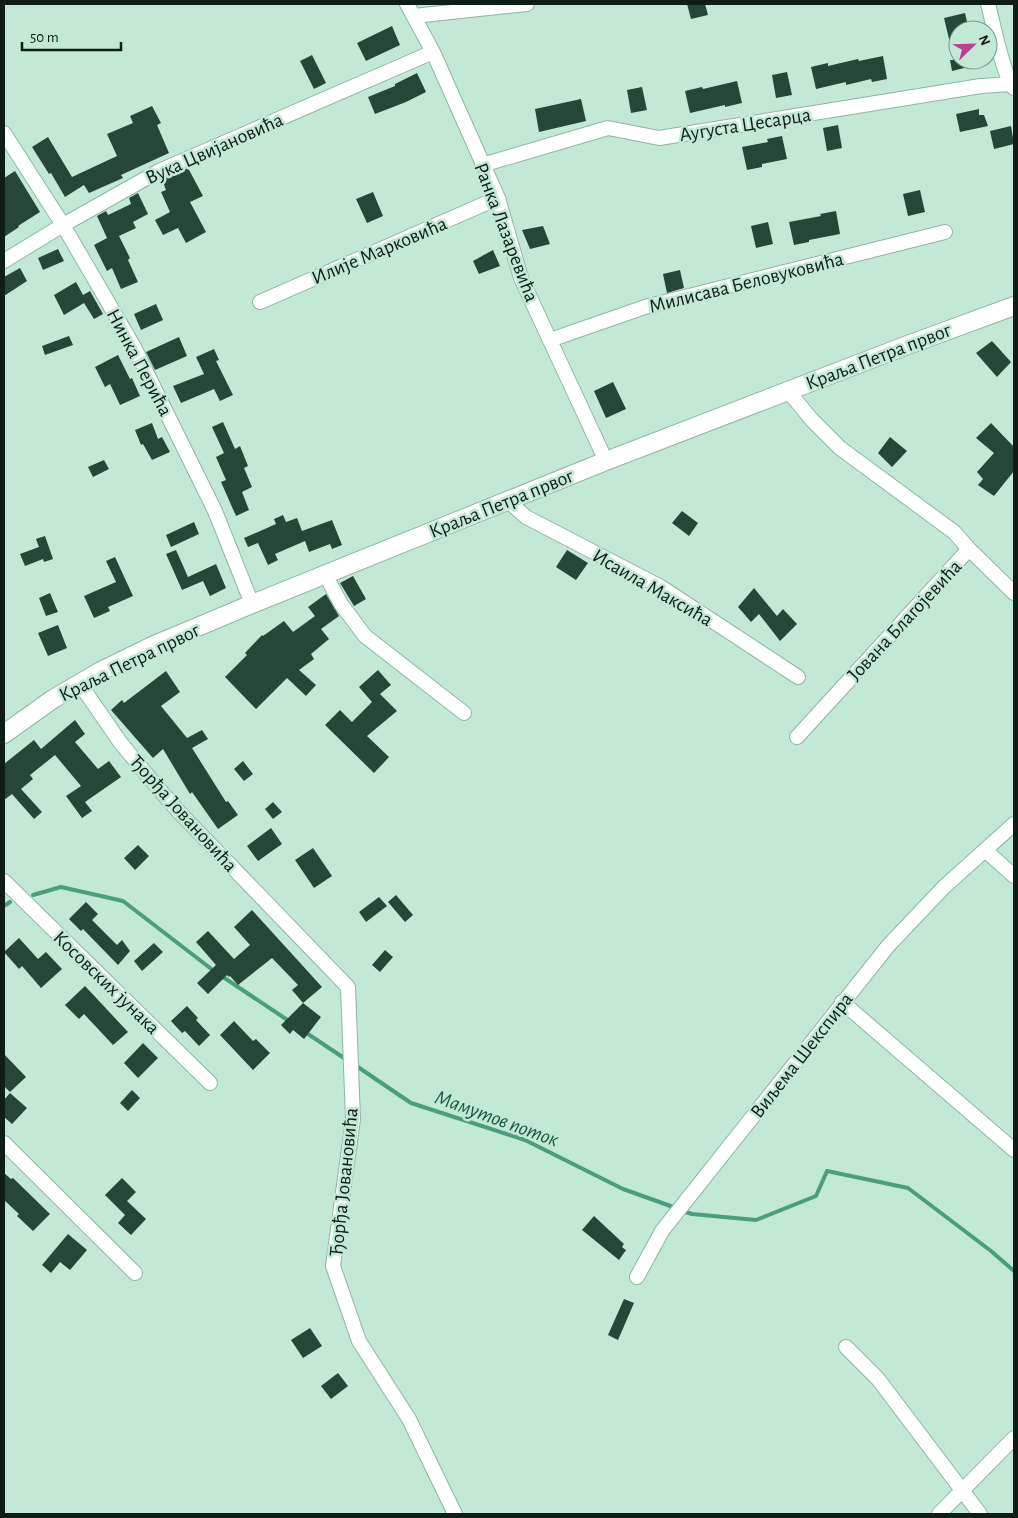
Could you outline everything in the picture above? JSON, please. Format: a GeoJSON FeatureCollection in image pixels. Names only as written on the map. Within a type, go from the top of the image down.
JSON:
{"type":"FeatureCollection","features":[{"type":"Feature","properties":{"kind":"street","name":"Ранка Лазаревића"},"geometry":{"type":"LineString","coordinates":[[406,4],[433,52],[498,198],[521,278],[606,461]]}},
{"type":"Feature","properties":{"kind":"street"},"geometry":{"type":"LineString","coordinates":[[414,16],[527,4]]}},
{"type":"Feature","properties":{"kind":"street"},"geometry":{"type":"LineString","coordinates":[[988,4],[1012,86]]}},
{"type":"Feature","properties":{"kind":"street","name":"Вука Цвијановића"},"geometry":{"type":"LineString","coordinates":[[4,261],[63,225],[159,171],[433,52]]}},
{"type":"Feature","properties":{"kind":"street","name":"Аугуста Цесарца"},"geometry":{"type":"LineString","coordinates":[[482,165],[608,128],[659,138],[981,86],[1012,86]]}},
{"type":"Feature","properties":{"kind":"street","name":"Нинка Перића"},"geometry":{"type":"LineString","coordinates":[[4,133],[63,225],[143,364],[215,510],[252,604]]}},
{"type":"Feature","properties":{"kind":"street","name":"Илије Марковића"},"geometry":{"type":"LineString","coordinates":[[260,302],[498,198]]}},
{"type":"Feature","properties":{"kind":"street","name":"Милисава Беловуковића"},"geometry":{"type":"LineString","coordinates":[[550,340],[645,307],[945,232]]}},
{"type":"Feature","properties":{"kind":"street","name":"Краља Петра првог"},"geometry":{"type":"LineString","coordinates":[[4,734],[53,699],[152,646],[507,500],[905,346],[1014,306]]}},
{"type":"Feature","properties":{"kind":"street","name":"Јована Благојевића"},"geometry":{"type":"LineString","coordinates":[[788,391],[812,420],[840,448],[954,532],[969,549],[797,737]]}},
{"type":"Feature","properties":{"kind":"street","name":"Исаила Максића"},"geometry":{"type":"LineString","coordinates":[[507,500],[526,517],[661,587],[798,677]]}},
{"type":"Feature","properties":{"kind":"street"},"geometry":{"type":"LineString","coordinates":[[969,549],[1014,594]]}},
{"type":"Feature","properties":{"kind":"street"},"geometry":{"type":"LineString","coordinates":[[325,574],[341,604],[365,636],[464,713]]}},
{"type":"Feature","properties":{"kind":"street","name":"Ђорђа Јовановића"},"geometry":{"type":"LineString","coordinates":[[80,684],[120,742],[147,776],[179,812],[348,987],[353,1119],[333,1266],[359,1340],[409,1419],[455,1514]]}},
{"type":"Feature","properties":{"kind":"street","name":"Виљема Шекспира"},"geometry":{"type":"LineString","coordinates":[[636,1277],[662,1231],[888,946],[944,887],[1014,824]]}},
{"type":"Feature","properties":{"kind":"street"},"geometry":{"type":"LineString","coordinates":[[985,850],[1014,876]]}},
{"type":"Feature","properties":{"kind":"street","name":"Косовских јунака"},"geometry":{"type":"LineString","coordinates":[[4,881],[210,1082]]}},
{"type":"Feature","properties":{"kind":"street"},"geometry":{"type":"LineString","coordinates":[[842,1002],[1014,1150]]}},
{"type":"Feature","properties":{"kind":"street"},"geometry":{"type":"LineString","coordinates":[[4,1143],[135,1273]]}},
{"type":"Feature","properties":{"kind":"street"},"geometry":{"type":"LineString","coordinates":[[846,1347],[878,1379],[980,1514]]}},
{"type":"Feature","properties":{"kind":"street"},"geometry":{"type":"LineString","coordinates":[[939,1514],[1014,1438]]}},
{"type":"Feature","properties":{"kind":"building"},"geometry":{"type":"Polygon","coordinates":[[[687,4],[705,4],[708,15],[691,19],[687,4]]]}},
{"type":"Feature","properties":{"kind":"building"},"geometry":{"type":"Polygon","coordinates":[[[965,13],[967,20],[948,20],[948,35],[944,18],[965,13]]]}},
{"type":"Feature","properties":{"kind":"building"},"geometry":{"type":"Polygon","coordinates":[[[392,26],[400,45],[366,61],[357,43],[392,26]]]}},
{"type":"Feature","properties":{"kind":"building"},"geometry":{"type":"Polygon","coordinates":[[[312,55],[326,83],[314,89],[300,61],[312,55]]]}},
{"type":"Feature","properties":{"kind":"building"},"geometry":{"type":"Polygon","coordinates":[[[883,56],[887,79],[872,82],[871,79],[846,85],[846,82],[816,89],[811,67],[828,63],[828,66],[858,59],[859,61],[883,56]]]}},
{"type":"Feature","properties":{"kind":"building"},"geometry":{"type":"Polygon","coordinates":[[[787,72],[792,95],[776,98],[772,75],[787,72]]]}},
{"type":"Feature","properties":{"kind":"building"},"geometry":{"type":"Polygon","coordinates":[[[417,73],[426,92],[375,114],[368,97],[395,86],[395,84],[417,73]]]}},
{"type":"Feature","properties":{"kind":"building"},"geometry":{"type":"Polygon","coordinates":[[[737,81],[742,103],[690,113],[685,91],[737,81]]]}},
{"type":"Feature","properties":{"kind":"building"},"geometry":{"type":"Polygon","coordinates":[[[642,87],[647,110],[631,113],[627,90],[642,87]]]}},
{"type":"Feature","properties":{"kind":"building"},"geometry":{"type":"Polygon","coordinates":[[[581,99],[586,121],[539,132],[535,109],[581,99]]]}},
{"type":"Feature","properties":{"kind":"building"},"geometry":{"type":"Polygon","coordinates":[[[152,106],[161,123],[157,125],[169,153],[121,175],[123,178],[89,193],[84,185],[65,197],[51,173],[49,174],[32,147],[48,137],[72,177],[117,156],[107,134],[133,123],[130,116],[152,106]]]}},
{"type":"Feature","properties":{"kind":"building"},"geometry":{"type":"Polygon","coordinates":[[[979,109],[979,115],[984,115],[988,126],[960,132],[956,114],[979,109]]]}},
{"type":"Feature","properties":{"kind":"building"},"geometry":{"type":"Polygon","coordinates":[[[838,125],[842,148],[827,151],[823,128],[838,125]]]}},
{"type":"Feature","properties":{"kind":"building"},"geometry":{"type":"Polygon","coordinates":[[[1011,126],[1014,144],[994,149],[990,131],[1011,126]]]}},
{"type":"Feature","properties":{"kind":"building"},"geometry":{"type":"Polygon","coordinates":[[[782,136],[787,159],[762,164],[762,167],[747,170],[742,147],[768,142],[767,139],[782,136]]]}},
{"type":"Feature","properties":{"kind":"building"},"geometry":{"type":"Polygon","coordinates":[[[188,168],[203,196],[190,202],[206,232],[186,243],[178,228],[163,235],[155,220],[170,212],[161,192],[166,190],[162,179],[188,168]]]}},
{"type":"Feature","properties":{"kind":"building"},"geometry":{"type":"Polygon","coordinates":[[[15,171],[40,212],[4,237],[4,178],[15,171]]]}},
{"type":"Feature","properties":{"kind":"building"},"geometry":{"type":"Polygon","coordinates":[[[920,190],[925,212],[908,216],[903,194],[920,190]]]}},
{"type":"Feature","properties":{"kind":"building"},"geometry":{"type":"Polygon","coordinates":[[[373,192],[383,216],[367,223],[356,199],[373,192]]]}},
{"type":"Feature","properties":{"kind":"building"},"geometry":{"type":"Polygon","coordinates":[[[138,193],[148,214],[133,222],[136,228],[119,236],[130,258],[128,260],[138,282],[121,289],[112,268],[107,271],[94,245],[107,238],[97,216],[106,211],[108,215],[131,204],[129,198],[138,193]]]}},
{"type":"Feature","properties":{"kind":"building"},"geometry":{"type":"Polygon","coordinates":[[[836,211],[840,234],[794,245],[789,222],[836,211]]]}},
{"type":"Feature","properties":{"kind":"building"},"geometry":{"type":"Polygon","coordinates":[[[768,222],[773,244],[756,248],[751,226],[768,222]]]}},
{"type":"Feature","properties":{"kind":"building"},"geometry":{"type":"Polygon","coordinates":[[[543,226],[550,244],[530,249],[522,230],[543,226]]]}},
{"type":"Feature","properties":{"kind":"building"},"geometry":{"type":"Polygon","coordinates":[[[58,249],[64,261],[43,270],[38,258],[58,249]]]}},
{"type":"Feature","properties":{"kind":"building"},"geometry":{"type":"Polygon","coordinates":[[[493,250],[500,266],[479,274],[473,261],[493,250]]]}},
{"type":"Feature","properties":{"kind":"building"},"geometry":{"type":"Polygon","coordinates":[[[20,268],[27,281],[4,296],[4,277],[20,268]]]}},
{"type":"Feature","properties":{"kind":"building"},"geometry":{"type":"Polygon","coordinates":[[[680,270],[684,288],[667,293],[663,274],[680,270]]]}},
{"type":"Feature","properties":{"kind":"building"},"geometry":{"type":"Polygon","coordinates":[[[76,282],[83,295],[90,291],[103,314],[94,319],[84,303],[64,315],[54,295],[76,282]]]}},
{"type":"Feature","properties":{"kind":"building"},"geometry":{"type":"Polygon","coordinates":[[[156,304],[163,320],[141,330],[134,314],[156,304]]]}},
{"type":"Feature","properties":{"kind":"building"},"geometry":{"type":"Polygon","coordinates":[[[69,336],[73,345],[45,355],[42,346],[69,336]]]}},
{"type":"Feature","properties":{"kind":"building"},"geometry":{"type":"Polygon","coordinates":[[[179,337],[187,356],[155,370],[146,352],[179,337]]]}},
{"type":"Feature","properties":{"kind":"building"},"geometry":{"type":"Polygon","coordinates":[[[992,341],[1011,362],[997,377],[976,353],[992,341]]]}},
{"type":"Feature","properties":{"kind":"building"},"geometry":{"type":"Polygon","coordinates":[[[214,349],[219,360],[216,361],[233,395],[220,401],[214,389],[181,403],[173,386],[204,374],[196,357],[214,349]]]}},
{"type":"Feature","properties":{"kind":"building"},"geometry":{"type":"Polygon","coordinates":[[[118,355],[140,396],[120,405],[110,384],[105,387],[95,367],[118,355]]]}},
{"type":"Feature","properties":{"kind":"building"},"geometry":{"type":"Polygon","coordinates":[[[613,382],[626,409],[606,418],[594,391],[613,382]]]}},
{"type":"Feature","properties":{"kind":"building"},"geometry":{"type":"Polygon","coordinates":[[[223,422],[235,449],[240,446],[248,466],[244,468],[252,487],[242,492],[249,510],[236,516],[221,482],[226,480],[216,457],[224,453],[212,427],[223,422]]]}},
{"type":"Feature","properties":{"kind":"building"},"geometry":{"type":"Polygon","coordinates":[[[152,423],[158,439],[162,437],[170,452],[152,460],[143,444],[141,445],[135,430],[152,423]]]}},
{"type":"Feature","properties":{"kind":"building"},"geometry":{"type":"Polygon","coordinates":[[[991,423],[1014,447],[1014,471],[994,496],[978,485],[983,479],[977,472],[994,453],[976,438],[991,423]]]}},
{"type":"Feature","properties":{"kind":"building"},"geometry":{"type":"Polygon","coordinates":[[[890,437],[907,451],[892,467],[878,453],[890,437]]]}},
{"type":"Feature","properties":{"kind":"building"},"geometry":{"type":"Polygon","coordinates":[[[104,460],[109,469],[93,477],[88,467],[104,460]]]}},
{"type":"Feature","properties":{"kind":"building"},"geometry":{"type":"Polygon","coordinates":[[[682,511],[698,523],[689,536],[672,523],[682,511]]]}},
{"type":"Feature","properties":{"kind":"building"},"geometry":{"type":"Polygon","coordinates":[[[283,515],[286,522],[297,518],[302,531],[332,520],[342,545],[332,549],[330,544],[309,552],[305,541],[275,554],[278,560],[268,565],[258,543],[248,547],[244,538],[276,524],[274,519],[283,515]]]}},
{"type":"Feature","properties":{"kind":"building"},"geometry":{"type":"Polygon","coordinates":[[[194,522],[199,534],[171,547],[166,535],[194,522]]]}},
{"type":"Feature","properties":{"kind":"building"},"geometry":{"type":"Polygon","coordinates":[[[45,536],[53,559],[44,562],[43,559],[25,566],[20,554],[39,547],[36,539],[45,536]]]}},
{"type":"Feature","properties":{"kind":"building"},"geometry":{"type":"Polygon","coordinates":[[[176,550],[188,577],[216,564],[226,588],[210,596],[203,581],[182,590],[166,554],[176,550]]]}},
{"type":"Feature","properties":{"kind":"building"},"geometry":{"type":"Polygon","coordinates":[[[567,550],[588,563],[576,580],[556,567],[567,550]]]}},
{"type":"Feature","properties":{"kind":"building"},"geometry":{"type":"Polygon","coordinates":[[[115,557],[133,596],[108,607],[110,611],[94,618],[84,596],[116,582],[106,561],[115,557]]]}},
{"type":"Feature","properties":{"kind":"building"},"geometry":{"type":"Polygon","coordinates":[[[353,576],[366,599],[354,606],[340,583],[353,576]]]}},
{"type":"Feature","properties":{"kind":"building"},"geometry":{"type":"Polygon","coordinates":[[[754,588],[777,616],[783,609],[797,624],[780,641],[759,614],[751,622],[738,607],[754,588]]]}},
{"type":"Feature","properties":{"kind":"building"},"geometry":{"type":"Polygon","coordinates":[[[50,593],[58,612],[46,616],[39,598],[50,593]]]}},
{"type":"Feature","properties":{"kind":"building"},"geometry":{"type":"Polygon","coordinates":[[[326,594],[339,616],[321,629],[329,639],[311,654],[314,659],[299,670],[316,685],[306,696],[287,678],[256,709],[225,677],[247,655],[245,653],[262,635],[284,621],[293,632],[315,616],[308,607],[326,594]]]}},
{"type":"Feature","properties":{"kind":"building"},"geometry":{"type":"Polygon","coordinates":[[[58,625],[67,648],[48,656],[38,633],[58,625]]]}},
{"type":"Feature","properties":{"kind":"building"},"geometry":{"type":"Polygon","coordinates":[[[378,670],[391,685],[380,694],[397,711],[367,736],[389,757],[374,773],[325,725],[340,710],[352,722],[372,702],[359,687],[378,670]]]}},
{"type":"Feature","properties":{"kind":"building"},"geometry":{"type":"Polygon","coordinates":[[[166,671],[180,692],[161,706],[187,738],[202,730],[208,739],[192,748],[226,802],[228,801],[238,815],[218,829],[192,792],[190,794],[163,749],[153,758],[111,710],[122,700],[124,703],[166,671]]]}},
{"type":"Feature","properties":{"kind":"building"},"geometry":{"type":"Polygon","coordinates":[[[75,720],[85,734],[75,742],[98,769],[109,761],[121,777],[85,802],[92,811],[82,818],[66,796],[81,786],[55,755],[30,775],[33,779],[21,789],[42,812],[34,819],[12,794],[4,800],[4,764],[34,740],[41,749],[75,720]]]}},
{"type":"Feature","properties":{"kind":"building"},"geometry":{"type":"Polygon","coordinates":[[[243,761],[253,774],[244,781],[234,769],[243,761]]]}},
{"type":"Feature","properties":{"kind":"building"},"geometry":{"type":"Polygon","coordinates":[[[273,802],[282,812],[273,819],[265,809],[273,802]]]}},
{"type":"Feature","properties":{"kind":"building"},"geometry":{"type":"Polygon","coordinates":[[[271,828],[282,844],[258,861],[247,846],[271,828]]]}},
{"type":"Feature","properties":{"kind":"building"},"geometry":{"type":"Polygon","coordinates":[[[138,845],[149,856],[135,870],[124,858],[138,845]]]}},
{"type":"Feature","properties":{"kind":"building"},"geometry":{"type":"Polygon","coordinates":[[[313,848],[332,876],[314,888],[295,860],[313,848]]]}},
{"type":"Feature","properties":{"kind":"building"},"geometry":{"type":"Polygon","coordinates":[[[396,895],[413,915],[405,922],[388,902],[396,895]]]}},
{"type":"Feature","properties":{"kind":"building"},"geometry":{"type":"Polygon","coordinates":[[[379,897],[387,906],[366,922],[359,912],[379,897]]]}},
{"type":"Feature","properties":{"kind":"building"},"geometry":{"type":"Polygon","coordinates":[[[86,902],[98,914],[92,920],[117,945],[122,940],[130,951],[118,965],[83,929],[81,931],[69,919],[86,902]]]}},
{"type":"Feature","properties":{"kind":"building"},"geometry":{"type":"Polygon","coordinates":[[[252,910],[322,987],[303,1003],[292,990],[298,985],[272,958],[238,985],[227,975],[208,994],[197,983],[216,965],[196,942],[208,931],[234,959],[250,945],[234,927],[252,910]]]}},
{"type":"Feature","properties":{"kind":"building"},"geometry":{"type":"Polygon","coordinates":[[[19,938],[38,959],[46,952],[62,969],[41,988],[22,966],[19,969],[4,952],[19,938]]]}},
{"type":"Feature","properties":{"kind":"building"},"geometry":{"type":"Polygon","coordinates":[[[154,943],[163,952],[142,971],[134,961],[154,943]]]}},
{"type":"Feature","properties":{"kind":"building"},"geometry":{"type":"Polygon","coordinates":[[[385,950],[393,957],[380,972],[372,965],[385,950]]]}},
{"type":"Feature","properties":{"kind":"building"},"geometry":{"type":"Polygon","coordinates":[[[85,986],[128,1032],[113,1045],[84,1014],[79,1019],[65,1005],[85,986]]]}},
{"type":"Feature","properties":{"kind":"building"},"geometry":{"type":"Polygon","coordinates":[[[303,1003],[321,1017],[304,1039],[293,1030],[290,1034],[281,1025],[303,1003]]]}},
{"type":"Feature","properties":{"kind":"building"},"geometry":{"type":"Polygon","coordinates":[[[187,1006],[198,1018],[196,1020],[210,1035],[199,1046],[185,1031],[182,1033],[171,1021],[187,1006]]]}},
{"type":"Feature","properties":{"kind":"building"},"geometry":{"type":"Polygon","coordinates":[[[234,1021],[253,1041],[256,1039],[270,1053],[253,1070],[220,1035],[234,1021]]]}},
{"type":"Feature","properties":{"kind":"building"},"geometry":{"type":"Polygon","coordinates":[[[143,1043],[158,1058],[138,1078],[124,1063],[143,1043]]]}},
{"type":"Feature","properties":{"kind":"building"},"geometry":{"type":"Polygon","coordinates":[[[4,1054],[26,1077],[10,1092],[4,1086],[4,1054]]]}},
{"type":"Feature","properties":{"kind":"building"},"geometry":{"type":"Polygon","coordinates":[[[132,1090],[140,1098],[128,1111],[120,1103],[132,1090]]]}},
{"type":"Feature","properties":{"kind":"building"},"geometry":{"type":"Polygon","coordinates":[[[10,1093],[27,1108],[12,1124],[4,1117],[4,1100],[10,1093]]]}},
{"type":"Feature","properties":{"kind":"building"},"geometry":{"type":"Polygon","coordinates":[[[4,1173],[11,1179],[13,1178],[50,1214],[33,1231],[4,1200],[4,1173]]]}},
{"type":"Feature","properties":{"kind":"building"},"geometry":{"type":"Polygon","coordinates":[[[122,1178],[136,1192],[127,1201],[146,1219],[131,1235],[118,1223],[125,1215],[105,1195],[122,1178]]]}},
{"type":"Feature","properties":{"kind":"building"},"geometry":{"type":"Polygon","coordinates":[[[594,1216],[624,1244],[622,1247],[626,1250],[619,1260],[582,1230],[594,1216]]]}},
{"type":"Feature","properties":{"kind":"building"},"geometry":{"type":"Polygon","coordinates":[[[68,1234],[87,1250],[70,1270],[60,1262],[51,1273],[42,1265],[68,1234]]]}},
{"type":"Feature","properties":{"kind":"building"},"geometry":{"type":"Polygon","coordinates":[[[624,1299],[634,1303],[618,1340],[608,1335],[624,1299]]]}},
{"type":"Feature","properties":{"kind":"building"},"geometry":{"type":"Polygon","coordinates":[[[310,1328],[322,1346],[303,1358],[291,1340],[310,1328]]]}},
{"type":"Feature","properties":{"kind":"building"},"geometry":{"type":"Polygon","coordinates":[[[338,1373],[348,1386],[331,1399],[321,1386],[338,1373]]]}},
{"type":"Feature","properties":{"kind":"waterway","name":"Мамутов поток"},"geometry":{"type":"LineString","coordinates":[[33,895],[61,887],[123,901],[214,971]]}},
{"type":"Feature","properties":{"kind":"waterway","name":"Мамутов поток"},"geometry":{"type":"LineString","coordinates":[[4,906],[10,902]]}},
{"type":"Feature","properties":{"kind":"waterway","name":"Мамутов поток"},"geometry":{"type":"LineString","coordinates":[[220,975],[289,1021]]}},
{"type":"Feature","properties":{"kind":"waterway","name":"Мамутов поток"},"geometry":{"type":"LineString","coordinates":[[305,1032],[347,1060]]}},
{"type":"Feature","properties":{"kind":"waterway","name":"Мамутов поток"},"geometry":{"type":"LineString","coordinates":[[355,1065],[411,1103],[525,1140],[623,1189],[676,1208]]}},
{"type":"Feature","properties":{"kind":"waterway","name":"Мамутов поток"},"geometry":{"type":"LineString","coordinates":[[682,1211],[692,1214],[756,1220],[816,1196],[827,1171],[908,1188],[991,1251],[1014,1271]]}}]}
